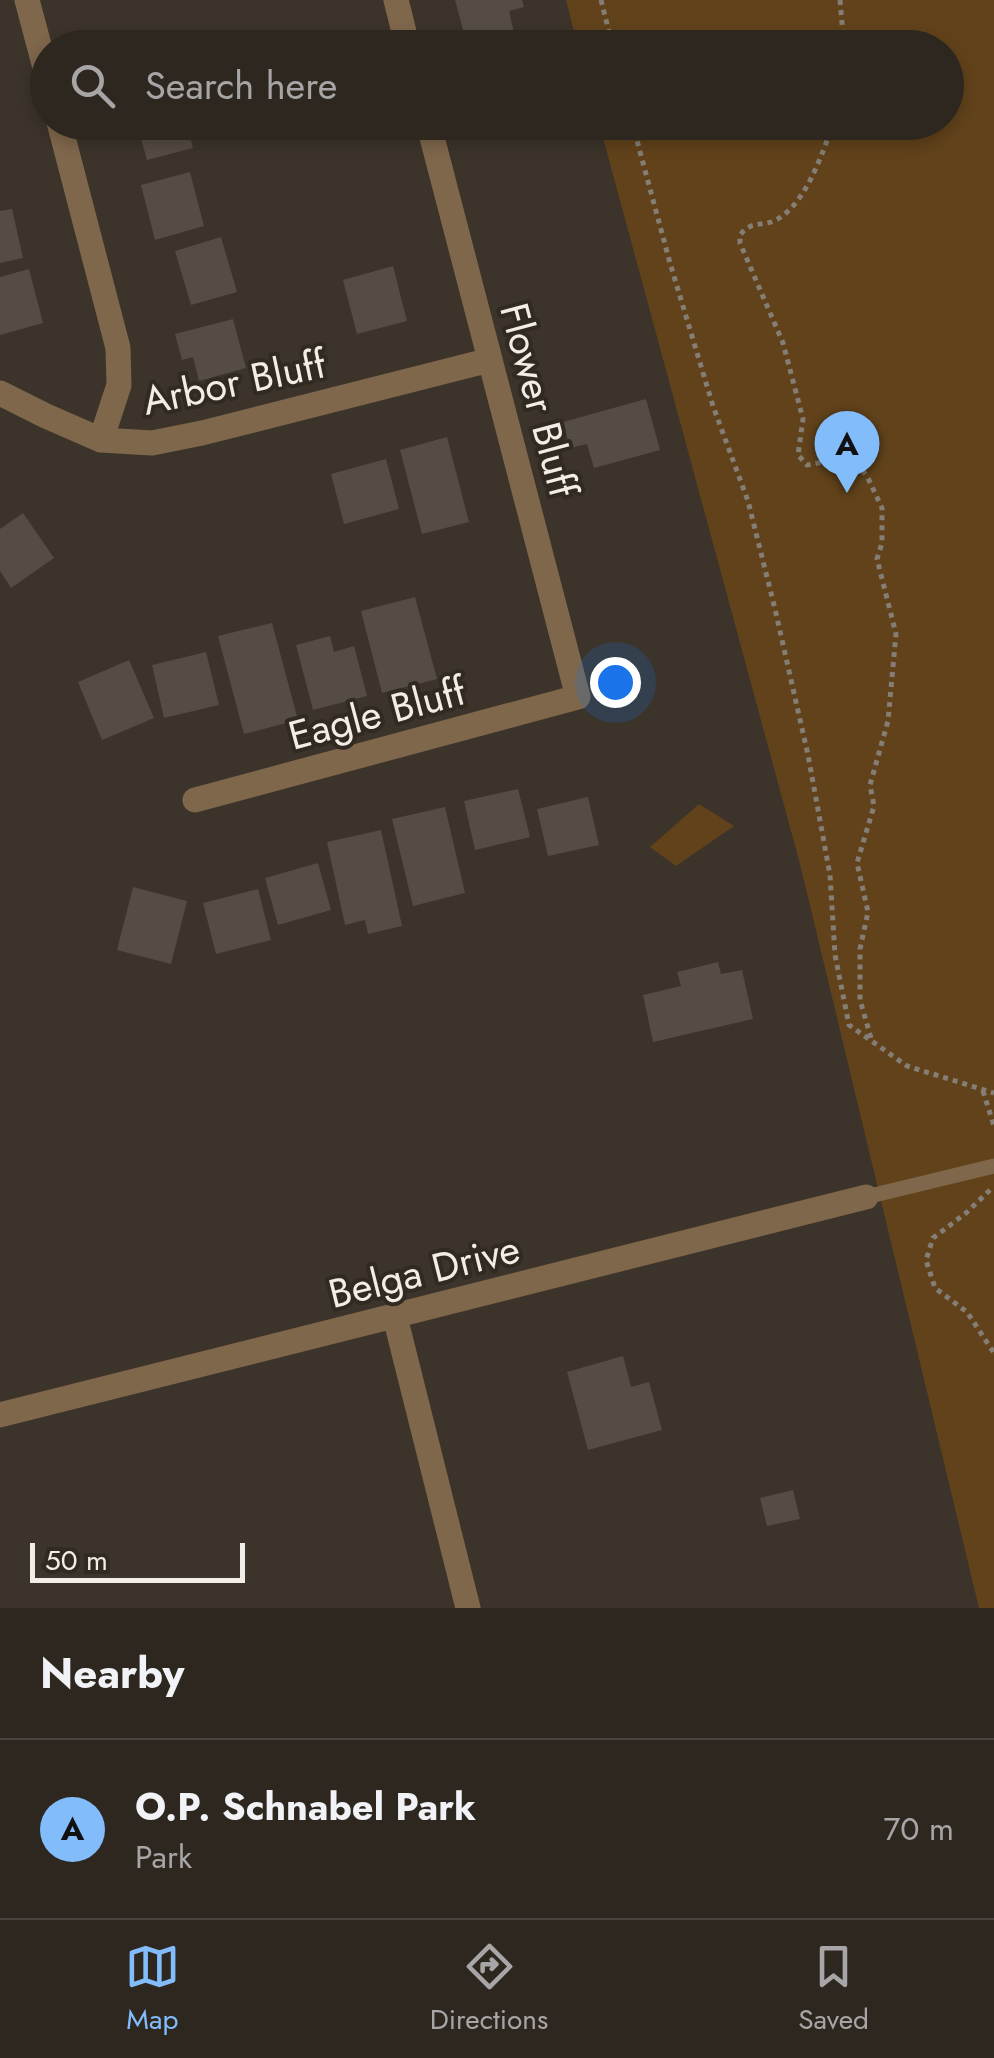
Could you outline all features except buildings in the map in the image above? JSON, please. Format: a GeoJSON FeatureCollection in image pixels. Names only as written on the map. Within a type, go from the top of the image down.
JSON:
{"type":"FeatureCollection","features":[{"type":"Feature","properties":{"kind":"street"},"geometry":{"type":"LineString","coordinates":[[27,0],[35,30]]}},
{"type":"Feature","properties":{"kind":"street"},"geometry":{"type":"LineString","coordinates":[[396,0],[404,30]]}},
{"type":"Feature","properties":{"kind":"street"},"geometry":{"type":"LineString","coordinates":[[64,140],[118,348],[119,385],[101,440]]}},
{"type":"Feature","properties":{"kind":"street","name":"Flower Bluff"},"geometry":{"type":"LineString","coordinates":[[433,140],[578,697]]}},
{"type":"Feature","properties":{"kind":"street","name":"Arbor Bluff"},"geometry":{"type":"LineString","coordinates":[[0,392],[101,440],[152,443],[490,360]]}},
{"type":"Feature","properties":{"kind":"street","name":"Eagle Bluff"},"geometry":{"type":"LineString","coordinates":[[195,800],[578,697]]}},
{"type":"Feature","properties":{"kind":"street","name":"Belga Drive"},"geometry":{"type":"LineString","coordinates":[[0,1415],[866,1198]]}},
{"type":"Feature","properties":{"kind":"street"},"geometry":{"type":"LineString","coordinates":[[395,1317],[468,1608]]}},
{"type":"Feature","properties":{"kind":"lane"},"geometry":{"type":"LineString","coordinates":[[866,1198],[994,1166]]}},
{"type":"Feature","properties":{"kind":"path"},"geometry":{"type":"LineString","coordinates":[[601,0],[608,30]]}},
{"type":"Feature","properties":{"kind":"path"},"geometry":{"type":"LineString","coordinates":[[840,0],[843,30]]}},
{"type":"Feature","properties":{"kind":"path"},"geometry":{"type":"LineString","coordinates":[[637,140],[713,406],[748,501],[775,609],[830,875],[835,955],[849,1025],[907,1066],[994,1093]]}},
{"type":"Feature","properties":{"kind":"path"},"geometry":{"type":"LineString","coordinates":[[827,140],[803,195],[776,220],[749,225],[740,234],[740,243],[784,343],[803,419],[798,455],[807,465],[857,464],[882,508],[882,543],[877,559],[896,634],[888,722],[870,785],[874,806],[857,863],[868,912],[860,948],[860,1000],[872,1040]]}},
{"type":"Feature","properties":{"kind":"path"},"geometry":{"type":"LineString","coordinates":[[983,1091],[994,1126]]}},
{"type":"Feature","properties":{"kind":"path"},"geometry":{"type":"LineString","coordinates":[[994,1183],[966,1213],[933,1238],[926,1260],[935,1288],[966,1312],[994,1353]]}},
{"type":"Feature","properties":{"kind":"shaded area"},"geometry":{"type":"Polygon","coordinates":[[[566,0],[994,0],[994,1608],[979,1608],[800,864],[604,140],[964,140],[964,30],[574,30],[566,0]]]}},
{"type":"Feature","properties":{"kind":"shaded area"},"geometry":{"type":"Polygon","coordinates":[[[699,804],[734,826],[676,866],[650,847],[699,804]]]}},
{"type":"Feature","properties":{"kind":"place","name":"O.P. Schnabel Park"},"geometry":{"type":"Point","coordinates":[847,493]}}]}
